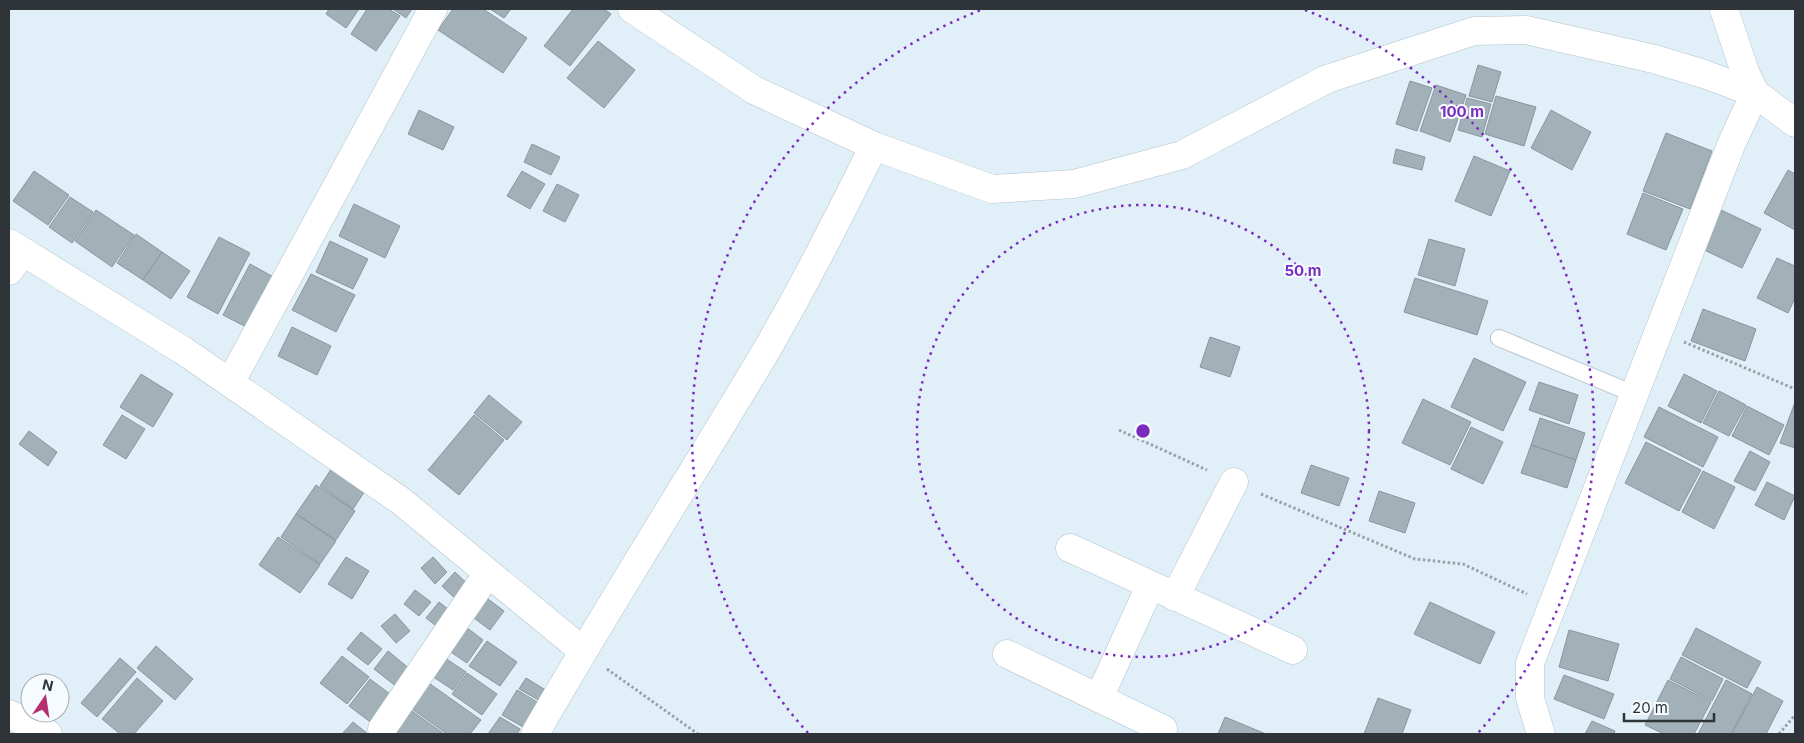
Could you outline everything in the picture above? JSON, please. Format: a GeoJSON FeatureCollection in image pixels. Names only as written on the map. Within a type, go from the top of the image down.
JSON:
{"type":"FeatureCollection","features":[{"type":"Feature","properties":{"kind":"street"},"geometry":{"type":"LineString","coordinates":[[230,383],[433,9]]}},
{"type":"Feature","properties":{"kind":"street"},"geometry":{"type":"LineString","coordinates":[[632,9],[754,90],[874,146],[992,189],[1074,184],[1182,155],[1327,79],[1474,31],[1526,30],[1654,59],[1704,74],[1755,93],[1795,122]]}},
{"type":"Feature","properties":{"kind":"street"},"geometry":{"type":"LineString","coordinates":[[1541,734],[1530,698],[1530,663],[1731,145],[1755,93],[1724,9]]}},
{"type":"Feature","properties":{"kind":"street"},"geometry":{"type":"LineString","coordinates":[[535,734],[583,651],[764,355],[824,246],[874,146]]}},
{"type":"Feature","properties":{"kind":"street"},"geometry":{"type":"LineString","coordinates":[[14,255],[184,351],[401,501],[583,651]]}},
{"type":"Feature","properties":{"kind":"street"},"geometry":{"type":"LineString","coordinates":[[1175,597],[1234,482]]}},
{"type":"Feature","properties":{"kind":"street"},"geometry":{"type":"LineString","coordinates":[[1070,548],[1293,650]]}},
{"type":"Feature","properties":{"kind":"street"},"geometry":{"type":"LineString","coordinates":[[382,729],[488,573]]}},
{"type":"Feature","properties":{"kind":"street"},"geometry":{"type":"LineString","coordinates":[[1099,698],[1150,586]]}},
{"type":"Feature","properties":{"kind":"street"},"geometry":{"type":"LineString","coordinates":[[1007,654],[1163,729]]}},
{"type":"Feature","properties":{"kind":"street"},"geometry":{"type":"LineString","coordinates":[[9,714],[48,734]]}},
{"type":"Feature","properties":{"kind":"lane"},"geometry":{"type":"LineString","coordinates":[[1499,338],[1634,394]]}},
{"type":"Feature","properties":{"kind":"path"},"geometry":{"type":"LineString","coordinates":[[1658,331],[1795,389]]}},
{"type":"Feature","properties":{"kind":"path"},"geometry":{"type":"LineString","coordinates":[[1119,430],[1234,482],[1415,559],[1463,564],[1552,606]]}},
{"type":"Feature","properties":{"kind":"path"},"geometry":{"type":"LineString","coordinates":[[583,651],[698,734]]}},
{"type":"Feature","properties":{"kind":"path"},"geometry":{"type":"LineString","coordinates":[[1779,734],[1795,715]]}},
{"type":"Feature","properties":{"kind":"building"},"geometry":{"type":"Polygon","coordinates":[[[329,9],[359,9],[346,28],[326,14],[329,9]]]}},
{"type":"Feature","properties":{"kind":"building"},"geometry":{"type":"Polygon","coordinates":[[[367,9],[389,9],[400,16],[376,51],[351,34],[367,9]]]}},
{"type":"Feature","properties":{"kind":"building"},"geometry":{"type":"Polygon","coordinates":[[[393,9],[412,9],[406,18],[393,9]]]}},
{"type":"Feature","properties":{"kind":"building"},"geometry":{"type":"Polygon","coordinates":[[[453,9],[483,9],[527,38],[503,73],[438,30],[453,9]]]}},
{"type":"Feature","properties":{"kind":"building"},"geometry":{"type":"Polygon","coordinates":[[[490,9],[511,9],[504,18],[490,9]]]}},
{"type":"Feature","properties":{"kind":"building"},"geometry":{"type":"Polygon","coordinates":[[[573,9],[604,9],[611,14],[570,66],[544,46],[573,9]]]}},
{"type":"Feature","properties":{"kind":"building"},"geometry":{"type":"Polygon","coordinates":[[[598,41],[635,70],[604,108],[567,78],[598,41]]]}},
{"type":"Feature","properties":{"kind":"building"},"geometry":{"type":"Polygon","coordinates":[[[1478,65],[1501,72],[1492,102],[1469,96],[1478,65]]]}},
{"type":"Feature","properties":{"kind":"building"},"geometry":{"type":"Polygon","coordinates":[[[1410,81],[1432,88],[1417,131],[1396,124],[1410,81]]]}},
{"type":"Feature","properties":{"kind":"building"},"geometry":{"type":"Polygon","coordinates":[[[1436,85],[1466,95],[1450,142],[1420,131],[1436,85]]]}},
{"type":"Feature","properties":{"kind":"building"},"geometry":{"type":"Polygon","coordinates":[[[1496,96],[1536,107],[1524,146],[1485,134],[1496,96]]]}},
{"type":"Feature","properties":{"kind":"building"},"geometry":{"type":"Polygon","coordinates":[[[1467,98],[1491,104],[1482,137],[1458,130],[1467,98]]]}},
{"type":"Feature","properties":{"kind":"building"},"geometry":{"type":"Polygon","coordinates":[[[419,110],[454,127],[443,150],[408,134],[419,110]]]}},
{"type":"Feature","properties":{"kind":"building"},"geometry":{"type":"Polygon","coordinates":[[[1551,110],[1591,132],[1572,170],[1531,148],[1551,110]]]}},
{"type":"Feature","properties":{"kind":"building"},"geometry":{"type":"Polygon","coordinates":[[[1666,133],[1712,151],[1690,209],[1643,191],[1666,133]]]}},
{"type":"Feature","properties":{"kind":"building"},"geometry":{"type":"Polygon","coordinates":[[[532,144],[560,157],[551,175],[524,162],[532,144]]]}},
{"type":"Feature","properties":{"kind":"building"},"geometry":{"type":"Polygon","coordinates":[[[1396,149],[1425,157],[1422,170],[1393,163],[1396,149]]]}},
{"type":"Feature","properties":{"kind":"building"},"geometry":{"type":"Polygon","coordinates":[[[1474,156],[1510,171],[1491,216],[1455,201],[1474,156]]]}},
{"type":"Feature","properties":{"kind":"building"},"geometry":{"type":"Polygon","coordinates":[[[1788,170],[1795,174],[1795,230],[1764,213],[1788,170]]]}},
{"type":"Feature","properties":{"kind":"building"},"geometry":{"type":"Polygon","coordinates":[[[34,171],[69,195],[48,225],[13,201],[34,171]]]}},
{"type":"Feature","properties":{"kind":"building"},"geometry":{"type":"Polygon","coordinates":[[[522,171],[545,184],[530,209],[507,196],[522,171]]]}},
{"type":"Feature","properties":{"kind":"building"},"geometry":{"type":"Polygon","coordinates":[[[557,184],[579,195],[565,222],[543,211],[557,184]]]}},
{"type":"Feature","properties":{"kind":"building"},"geometry":{"type":"Polygon","coordinates":[[[1643,193],[1683,209],[1666,250],[1627,234],[1643,193]]]}},
{"type":"Feature","properties":{"kind":"building"},"geometry":{"type":"Polygon","coordinates":[[[70,197],[93,212],[72,243],[49,227],[70,197]]]}},
{"type":"Feature","properties":{"kind":"building"},"geometry":{"type":"Polygon","coordinates":[[[354,204],[400,226],[385,258],[339,236],[354,204]]]}},
{"type":"Feature","properties":{"kind":"building"},"geometry":{"type":"Polygon","coordinates":[[[1719,209],[1761,229],[1742,268],[1700,248],[1719,209]]]}},
{"type":"Feature","properties":{"kind":"building"},"geometry":{"type":"Polygon","coordinates":[[[96,210],[134,235],[112,267],[75,241],[96,210]]]}},
{"type":"Feature","properties":{"kind":"building"},"geometry":{"type":"Polygon","coordinates":[[[136,234],[162,252],[143,280],[117,263],[136,234]]]}},
{"type":"Feature","properties":{"kind":"building"},"geometry":{"type":"Polygon","coordinates":[[[219,237],[250,253],[218,314],[187,297],[219,237]]]}},
{"type":"Feature","properties":{"kind":"building"},"geometry":{"type":"Polygon","coordinates":[[[1429,239],[1465,249],[1455,286],[1418,275],[1429,239]]]}},
{"type":"Feature","properties":{"kind":"building"},"geometry":{"type":"Polygon","coordinates":[[[330,241],[368,259],[353,289],[316,272],[330,241]]]}},
{"type":"Feature","properties":{"kind":"building"},"geometry":{"type":"Polygon","coordinates":[[[162,252],[190,271],[171,299],[143,280],[162,252]]]}},
{"type":"Feature","properties":{"kind":"building"},"geometry":{"type":"Polygon","coordinates":[[[1777,258],[1795,266],[1795,298],[1788,313],[1757,298],[1777,258]]]}},
{"type":"Feature","properties":{"kind":"building"},"geometry":{"type":"Polygon","coordinates":[[[250,264],[279,280],[252,330],[223,315],[250,264]]]}},
{"type":"Feature","properties":{"kind":"building"},"geometry":{"type":"Polygon","coordinates":[[[311,274],[355,295],[336,332],[292,310],[311,274]]]}},
{"type":"Feature","properties":{"kind":"building"},"geometry":{"type":"Polygon","coordinates":[[[1415,278],[1488,301],[1477,335],[1404,312],[1415,278]]]}},
{"type":"Feature","properties":{"kind":"building"},"geometry":{"type":"Polygon","coordinates":[[[1703,309],[1756,329],[1745,361],[1691,341],[1703,309]]]}},
{"type":"Feature","properties":{"kind":"building"},"geometry":{"type":"Polygon","coordinates":[[[292,327],[331,346],[317,375],[278,356],[292,327]]]}},
{"type":"Feature","properties":{"kind":"building"},"geometry":{"type":"Polygon","coordinates":[[[1210,337],[1240,347],[1230,377],[1200,367],[1210,337]]]}},
{"type":"Feature","properties":{"kind":"building"},"geometry":{"type":"Polygon","coordinates":[[[1474,358],[1526,382],[1503,431],[1451,407],[1474,358]]]}},
{"type":"Feature","properties":{"kind":"building"},"geometry":{"type":"Polygon","coordinates":[[[141,374],[173,394],[153,427],[120,407],[141,374]]]}},
{"type":"Feature","properties":{"kind":"building"},"geometry":{"type":"Polygon","coordinates":[[[1684,374],[1717,391],[1701,423],[1668,406],[1684,374]]]}},
{"type":"Feature","properties":{"kind":"building"},"geometry":{"type":"Polygon","coordinates":[[[1539,382],[1578,395],[1569,424],[1529,410],[1539,382]]]}},
{"type":"Feature","properties":{"kind":"building"},"geometry":{"type":"Polygon","coordinates":[[[1719,391],[1746,405],[1729,436],[1703,423],[1719,391]]]}},
{"type":"Feature","properties":{"kind":"building"},"geometry":{"type":"Polygon","coordinates":[[[489,395],[522,422],[507,440],[474,413],[489,395]]]}},
{"type":"Feature","properties":{"kind":"building"},"geometry":{"type":"Polygon","coordinates":[[[1423,399],[1471,422],[1450,465],[1402,443],[1423,399]]]}},
{"type":"Feature","properties":{"kind":"building"},"geometry":{"type":"Polygon","coordinates":[[[1795,402],[1795,448],[1780,443],[1795,402]]]}},
{"type":"Feature","properties":{"kind":"building"},"geometry":{"type":"Polygon","coordinates":[[[1747,406],[1784,425],[1769,455],[1732,436],[1747,406]]]}},
{"type":"Feature","properties":{"kind":"building"},"geometry":{"type":"Polygon","coordinates":[[[1659,407],[1718,437],[1703,467],[1644,437],[1659,407]]]}},
{"type":"Feature","properties":{"kind":"building"},"geometry":{"type":"Polygon","coordinates":[[[122,415],[145,429],[126,459],[103,445],[122,415]]]}},
{"type":"Feature","properties":{"kind":"building"},"geometry":{"type":"Polygon","coordinates":[[[474,415],[504,440],[459,495],[428,470],[474,415]]]}},
{"type":"Feature","properties":{"kind":"building"},"geometry":{"type":"Polygon","coordinates":[[[1540,418],[1585,433],[1576,460],[1531,445],[1540,418]]]}},
{"type":"Feature","properties":{"kind":"building"},"geometry":{"type":"Polygon","coordinates":[[[1471,427],[1503,442],[1483,484],[1451,469],[1471,427]]]}},
{"type":"Feature","properties":{"kind":"building"},"geometry":{"type":"Polygon","coordinates":[[[29,431],[57,452],[48,466],[19,444],[29,431]]]}},
{"type":"Feature","properties":{"kind":"building"},"geometry":{"type":"Polygon","coordinates":[[[1646,442],[1701,470],[1679,511],[1625,483],[1646,442]]]}},
{"type":"Feature","properties":{"kind":"building"},"geometry":{"type":"Polygon","coordinates":[[[1531,445],[1576,460],[1567,488],[1521,473],[1531,445]]]}},
{"type":"Feature","properties":{"kind":"building"},"geometry":{"type":"Polygon","coordinates":[[[1750,451],[1770,462],[1755,491],[1734,481],[1750,451]]]}},
{"type":"Feature","properties":{"kind":"building"},"geometry":{"type":"Polygon","coordinates":[[[334,465],[367,488],[353,509],[320,486],[334,465]]]}},
{"type":"Feature","properties":{"kind":"building"},"geometry":{"type":"Polygon","coordinates":[[[1311,465],[1349,478],[1339,506],[1301,493],[1311,465]]]}},
{"type":"Feature","properties":{"kind":"building"},"geometry":{"type":"Polygon","coordinates":[[[1703,471],[1735,487],[1714,529],[1682,512],[1703,471]]]}},
{"type":"Feature","properties":{"kind":"building"},"geometry":{"type":"Polygon","coordinates":[[[1767,482],[1795,496],[1784,520],[1755,505],[1767,482]]]}},
{"type":"Feature","properties":{"kind":"building"},"geometry":{"type":"Polygon","coordinates":[[[316,485],[355,511],[336,540],[296,514],[316,485]]]}},
{"type":"Feature","properties":{"kind":"building"},"geometry":{"type":"Polygon","coordinates":[[[1379,491],[1415,503],[1405,533],[1369,521],[1379,491]]]}},
{"type":"Feature","properties":{"kind":"building"},"geometry":{"type":"Polygon","coordinates":[[[296,514],[336,541],[320,564],[281,537],[296,514]]]}},
{"type":"Feature","properties":{"kind":"building"},"geometry":{"type":"Polygon","coordinates":[[[278,537],[320,565],[300,593],[259,565],[278,537]]]}},
{"type":"Feature","properties":{"kind":"building"},"geometry":{"type":"Polygon","coordinates":[[[346,557],[369,571],[352,599],[328,584],[346,557]]]}},
{"type":"Feature","properties":{"kind":"building"},"geometry":{"type":"Polygon","coordinates":[[[433,557],[447,572],[435,584],[421,568],[433,557]]]}},
{"type":"Feature","properties":{"kind":"building"},"geometry":{"type":"Polygon","coordinates":[[[455,572],[474,590],[461,604],[442,586],[455,572]]]}},
{"type":"Feature","properties":{"kind":"building"},"geometry":{"type":"Polygon","coordinates":[[[415,590],[431,602],[419,616],[404,604],[415,590]]]}},
{"type":"Feature","properties":{"kind":"building"},"geometry":{"type":"Polygon","coordinates":[[[480,593],[504,611],[490,630],[466,612],[480,593]]]}},
{"type":"Feature","properties":{"kind":"building"},"geometry":{"type":"Polygon","coordinates":[[[439,602],[457,616],[444,632],[426,618],[439,602]]]}},
{"type":"Feature","properties":{"kind":"building"},"geometry":{"type":"Polygon","coordinates":[[[1430,602],[1495,632],[1480,664],[1414,634],[1430,602]]]}},
{"type":"Feature","properties":{"kind":"building"},"geometry":{"type":"Polygon","coordinates":[[[395,614],[410,631],[396,643],[381,626],[395,614]]]}},
{"type":"Feature","properties":{"kind":"building"},"geometry":{"type":"Polygon","coordinates":[[[462,624],[483,640],[467,663],[445,648],[462,624]]]}},
{"type":"Feature","properties":{"kind":"building"},"geometry":{"type":"Polygon","coordinates":[[[1696,628],[1761,662],[1747,688],[1682,655],[1696,628]]]}},
{"type":"Feature","properties":{"kind":"building"},"geometry":{"type":"Polygon","coordinates":[[[1569,630],[1619,644],[1608,681],[1559,667],[1569,630]]]}},
{"type":"Feature","properties":{"kind":"building"},"geometry":{"type":"Polygon","coordinates":[[[361,632],[382,649],[368,665],[347,649],[361,632]]]}},
{"type":"Feature","properties":{"kind":"building"},"geometry":{"type":"Polygon","coordinates":[[[487,641],[517,662],[500,686],[469,666],[487,641]]]}},
{"type":"Feature","properties":{"kind":"building"},"geometry":{"type":"Polygon","coordinates":[[[156,646],[193,679],[175,700],[137,668],[156,646]]]}},
{"type":"Feature","properties":{"kind":"building"},"geometry":{"type":"Polygon","coordinates":[[[388,651],[411,670],[397,687],[374,669],[388,651]]]}},
{"type":"Feature","properties":{"kind":"building"},"geometry":{"type":"Polygon","coordinates":[[[342,656],[369,677],[347,704],[320,683],[342,656]]]}},
{"type":"Feature","properties":{"kind":"building"},"geometry":{"type":"Polygon","coordinates":[[[442,656],[466,672],[453,690],[429,674],[442,656]]]}},
{"type":"Feature","properties":{"kind":"building"},"geometry":{"type":"Polygon","coordinates":[[[1681,657],[1723,679],[1712,701],[1670,679],[1681,657]]]}},
{"type":"Feature","properties":{"kind":"building"},"geometry":{"type":"Polygon","coordinates":[[[120,658],[136,672],[97,717],[81,703],[120,658]]]}},
{"type":"Feature","properties":{"kind":"building"},"geometry":{"type":"Polygon","coordinates":[[[467,673],[497,694],[482,715],[452,694],[467,673]]]}},
{"type":"Feature","properties":{"kind":"building"},"geometry":{"type":"Polygon","coordinates":[[[1564,675],[1614,694],[1604,719],[1554,699],[1564,675]]]}},
{"type":"Feature","properties":{"kind":"building"},"geometry":{"type":"Polygon","coordinates":[[[137,678],[163,701],[134,734],[120,734],[102,719],[137,678]]]}},
{"type":"Feature","properties":{"kind":"building"},"geometry":{"type":"Polygon","coordinates":[[[526,678],[549,692],[542,702],[519,689],[526,678]]]}},
{"type":"Feature","properties":{"kind":"building"},"geometry":{"type":"Polygon","coordinates":[[[370,679],[394,697],[373,724],[349,706],[370,679]]]}},
{"type":"Feature","properties":{"kind":"building"},"geometry":{"type":"Polygon","coordinates":[[[1668,680],[1711,702],[1694,734],[1664,734],[1645,725],[1668,680]]]}},
{"type":"Feature","properties":{"kind":"building"},"geometry":{"type":"Polygon","coordinates":[[[1726,680],[1752,694],[1731,734],[1698,734],[1726,680]]]}},
{"type":"Feature","properties":{"kind":"building"},"geometry":{"type":"Polygon","coordinates":[[[426,681],[481,720],[470,734],[447,734],[408,706],[426,681]]]}},
{"type":"Feature","properties":{"kind":"building"},"geometry":{"type":"Polygon","coordinates":[[[1757,687],[1783,701],[1766,734],[1732,734],[1757,687]]]}},
{"type":"Feature","properties":{"kind":"building"},"geometry":{"type":"Polygon","coordinates":[[[517,690],[539,703],[525,728],[502,715],[517,690]]]}},
{"type":"Feature","properties":{"kind":"building"},"geometry":{"type":"Polygon","coordinates":[[[1378,698],[1411,710],[1402,734],[1364,734],[1378,698]]]}},
{"type":"Feature","properties":{"kind":"building"},"geometry":{"type":"Polygon","coordinates":[[[408,708],[444,734],[393,734],[408,708]]]}},
{"type":"Feature","properties":{"kind":"building"},"geometry":{"type":"Polygon","coordinates":[[[500,717],[520,729],[517,734],[488,734],[500,717]]]}},
{"type":"Feature","properties":{"kind":"building"},"geometry":{"type":"Polygon","coordinates":[[[1225,717],[1266,734],[1218,734],[1225,717]]]}},
{"type":"Feature","properties":{"kind":"building"},"geometry":{"type":"Polygon","coordinates":[[[1592,721],[1615,731],[1614,734],[1585,734],[1592,721]]]}},
{"type":"Feature","properties":{"kind":"building"},"geometry":{"type":"Polygon","coordinates":[[[353,722],[368,734],[342,734],[353,722]]]}}]}
